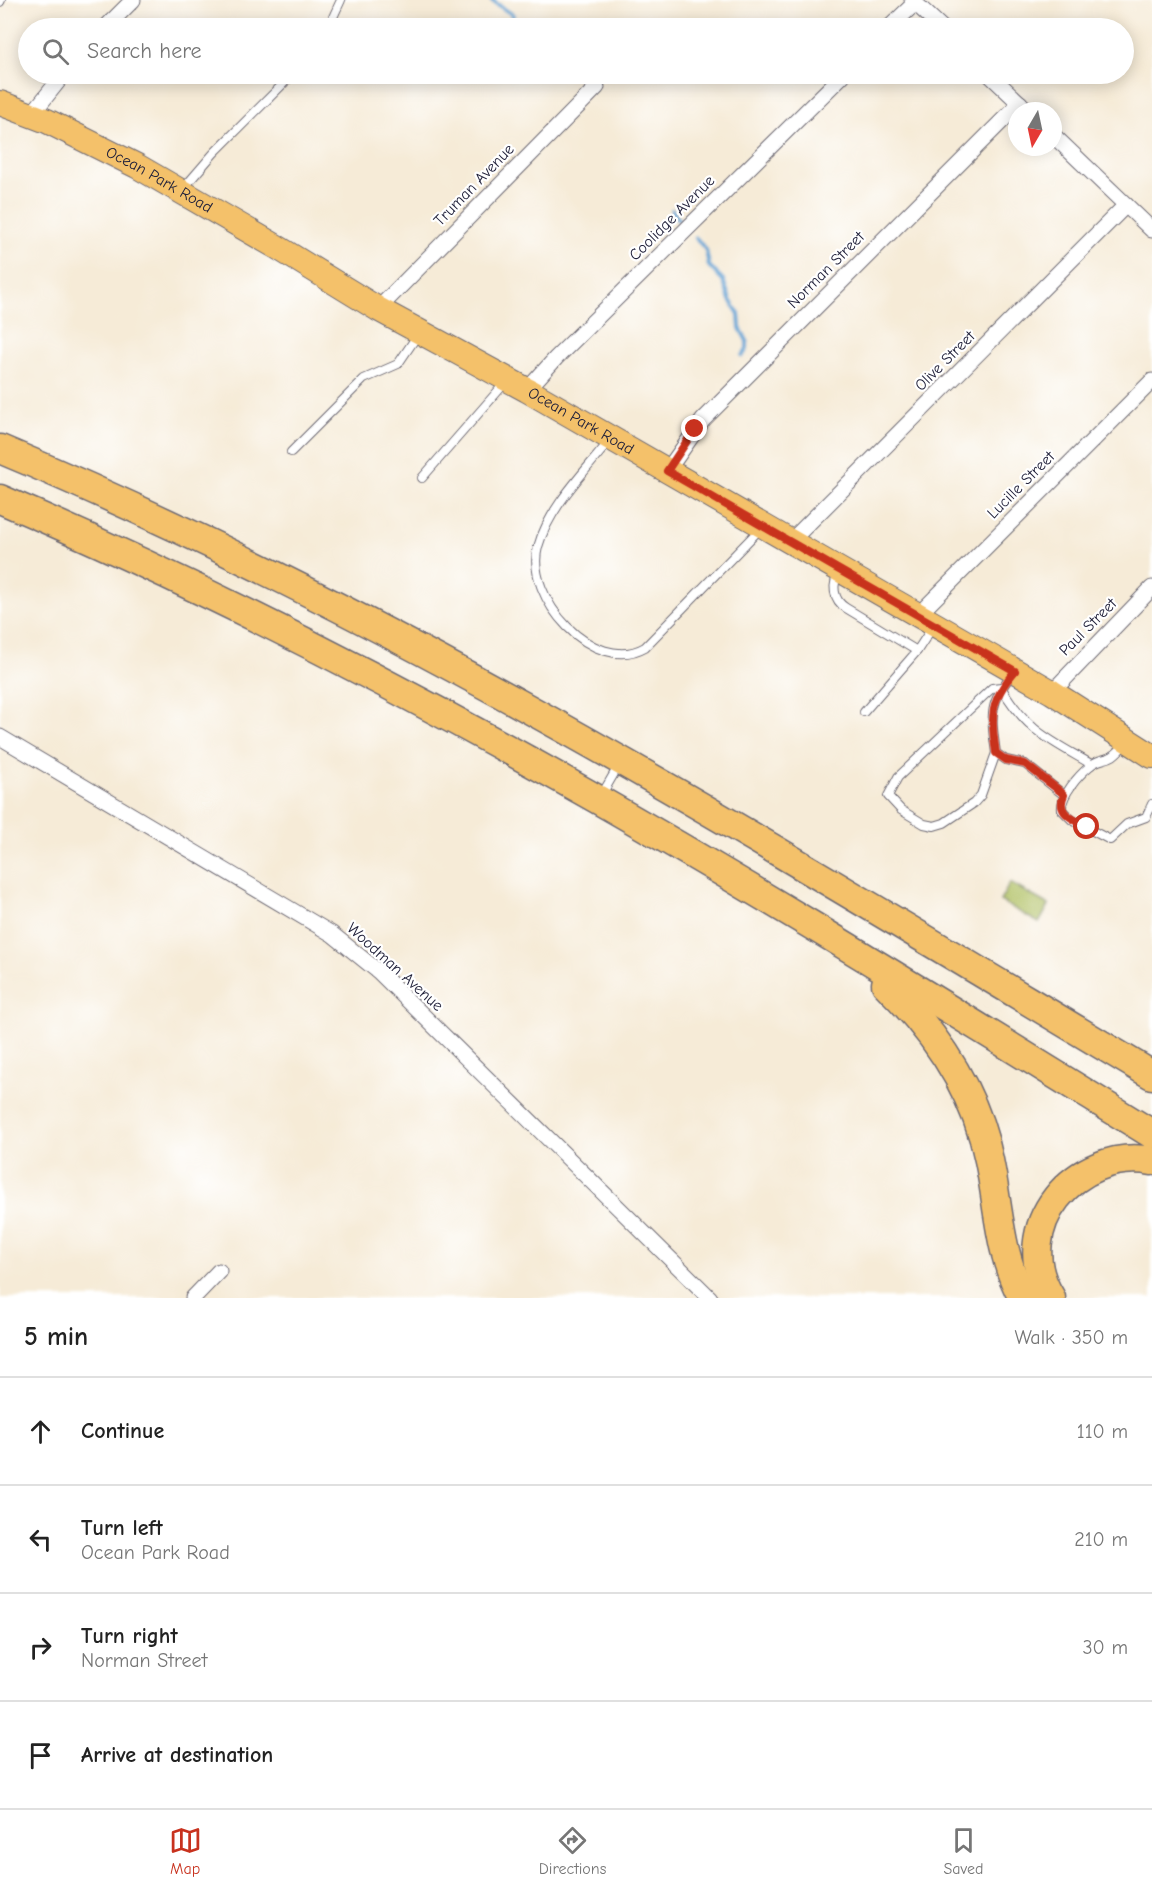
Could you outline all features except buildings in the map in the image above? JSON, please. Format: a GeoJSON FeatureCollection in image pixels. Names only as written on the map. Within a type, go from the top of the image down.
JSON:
{"type":"FeatureCollection","features":[{"type":"Feature","properties":{"kind":"highway"},"geometry":{"type":"LineString","coordinates":[[0,448],[208,544],[381,631],[621,760],[1152,1075]]}},
{"type":"Feature","properties":{"kind":"highway"},"geometry":{"type":"LineString","coordinates":[[0,499],[164,573],[333,656],[598,800],[852,951],[1152,1134]]}},
{"type":"Feature","properties":{"kind":"highway"},"geometry":{"type":"LineString","coordinates":[[852,951],[924,1024],[960,1079],[982,1132],[1003,1248],[1010,1272],[1023,1298]]}},
{"type":"Feature","properties":{"kind":"highway"},"geometry":{"type":"LineString","coordinates":[[1051,1298],[1041,1279],[1038,1244],[1042,1223],[1058,1196],[1080,1174],[1098,1165],[1129,1159],[1152,1161]]}},
{"type":"Feature","properties":{"kind":"main road","name":"Ocean Park Road"},"geometry":{"type":"LineString","coordinates":[[0,103],[32,114],[93,143],[182,192],[378,309],[518,385],[926,620],[1008,679],[1052,692],[1152,756]]}},
{"type":"Feature","properties":{"kind":"street"},"geometry":{"type":"LineString","coordinates":[[115,18],[133,0]]}},
{"type":"Feature","properties":{"kind":"street"},"geometry":{"type":"LineString","coordinates":[[898,18],[913,2],[931,18]]}},
{"type":"Feature","properties":{"kind":"street"},"geometry":{"type":"LineString","coordinates":[[32,114],[56,84]]}},
{"type":"Feature","properties":{"kind":"street","name":"Coolidge Avenue"},"geometry":{"type":"LineString","coordinates":[[518,385],[556,358],[834,84]]}},
{"type":"Feature","properties":{"kind":"street"},"geometry":{"type":"LineString","coordinates":[[1000,84],[1019,102]]}},
{"type":"Feature","properties":{"kind":"street","name":"Truman Avenue"},"geometry":{"type":"LineString","coordinates":[[378,309],[597,87]]}},
{"type":"Feature","properties":{"kind":"street","name":"Norman Street"},"geometry":{"type":"LineString","coordinates":[[667,471],[703,420],[1008,123]]}},
{"type":"Feature","properties":{"kind":"street"},"geometry":{"type":"LineString","coordinates":[[1062,144],[1152,230]]}},
{"type":"Feature","properties":{"kind":"street","name":"Olive Street"},"geometry":{"type":"LineString","coordinates":[[790,542],[1126,205]]}},
{"type":"Feature","properties":{"kind":"street","name":"Lucille Street"},"geometry":{"type":"LineString","coordinates":[[926,620],[1152,381]]}},
{"type":"Feature","properties":{"kind":"street","name":"Paul Street"},"geometry":{"type":"LineString","coordinates":[[1052,692],[1152,588]]}},
{"type":"Feature","properties":{"kind":"street","name":"Woodman Avenue"},"geometry":{"type":"LineString","coordinates":[[0,737],[298,913],[350,947],[379,972],[710,1298]]}},
{"type":"Feature","properties":{"kind":"street"},"geometry":{"type":"LineString","coordinates":[[193,1298],[219,1271]]}},
{"type":"Feature","properties":{"kind":"lane"},"geometry":{"type":"LineString","coordinates":[[333,18],[341,0]]}},
{"type":"Feature","properties":{"kind":"lane"},"geometry":{"type":"LineString","coordinates":[[182,192],[199,169],[283,84]]}},
{"type":"Feature","properties":{"kind":"lane"},"geometry":{"type":"LineString","coordinates":[[291,452],[364,379],[398,364],[420,332]]}},
{"type":"Feature","properties":{"kind":"lane"},"geometry":{"type":"LineString","coordinates":[[422,478],[518,385]]}},
{"type":"Feature","properties":{"kind":"lane"},"geometry":{"type":"LineString","coordinates":[[611,439],[549,520],[536,555],[540,578],[550,601],[568,627],[593,647],[615,655],[626,655],[635,653],[654,641],[762,526]]}},
{"type":"Feature","properties":{"kind":"lane"},"geometry":{"type":"LineString","coordinates":[[841,571],[834,584],[841,605],[917,651]]}},
{"type":"Feature","properties":{"kind":"lane"},"geometry":{"type":"LineString","coordinates":[[864,712],[917,651],[926,620]]}},
{"type":"Feature","properties":{"kind":"lane"},"geometry":{"type":"LineString","coordinates":[[1008,679],[991,720],[996,753],[981,795],[974,803],[944,823],[934,826],[924,824],[901,810],[888,796],[898,777],[972,705],[992,688],[1008,679]]}},
{"type":"Feature","properties":{"kind":"lane"},"geometry":{"type":"LineString","coordinates":[[1008,679],[1017,715],[1034,729],[1091,764]]}},
{"type":"Feature","properties":{"kind":"lane"},"geometry":{"type":"LineString","coordinates":[[1128,739],[1116,756],[1091,764],[1064,795],[1061,806],[1065,813],[1110,840],[1127,824],[1146,817],[1152,804]]}},
{"type":"Feature","properties":{"kind":"lane"},"geometry":{"type":"LineString","coordinates":[[996,753],[1006,760],[1025,764],[1064,795]]}},
{"type":"Feature","properties":{"kind":"lane"},"geometry":{"type":"LineString","coordinates":[[598,800],[621,760]]}},
{"type":"Feature","properties":{"kind":"green space"},"geometry":{"type":"Polygon","coordinates":[[[1010,883],[1049,905],[1039,923],[1000,901],[1010,883]]]}},
{"type":"Feature","properties":{"kind":"waterway"},"geometry":{"type":"LineString","coordinates":[[491,0],[513,15],[512,18]]}},
{"type":"Feature","properties":{"kind":"waterway"},"geometry":{"type":"LineString","coordinates":[[582,92],[588,84]]}},
{"type":"Feature","properties":{"kind":"waterway"},"geometry":{"type":"LineString","coordinates":[[672,210],[679,220]]}},
{"type":"Feature","properties":{"kind":"waterway"},"geometry":{"type":"LineString","coordinates":[[696,238],[706,250],[709,266],[723,280],[730,300],[739,314],[740,328],[747,341],[747,349],[742,356]]}},
{"type":"Feature","properties":{"kind":"route"},"geometry":{"type":"LineString","coordinates":[[695,429],[667,471],[1015,671],[1001,687],[991,720],[996,753],[1006,760],[1025,764],[1060,791],[1064,795],[1062,810],[1072,820],[1087,827]]}}]}
